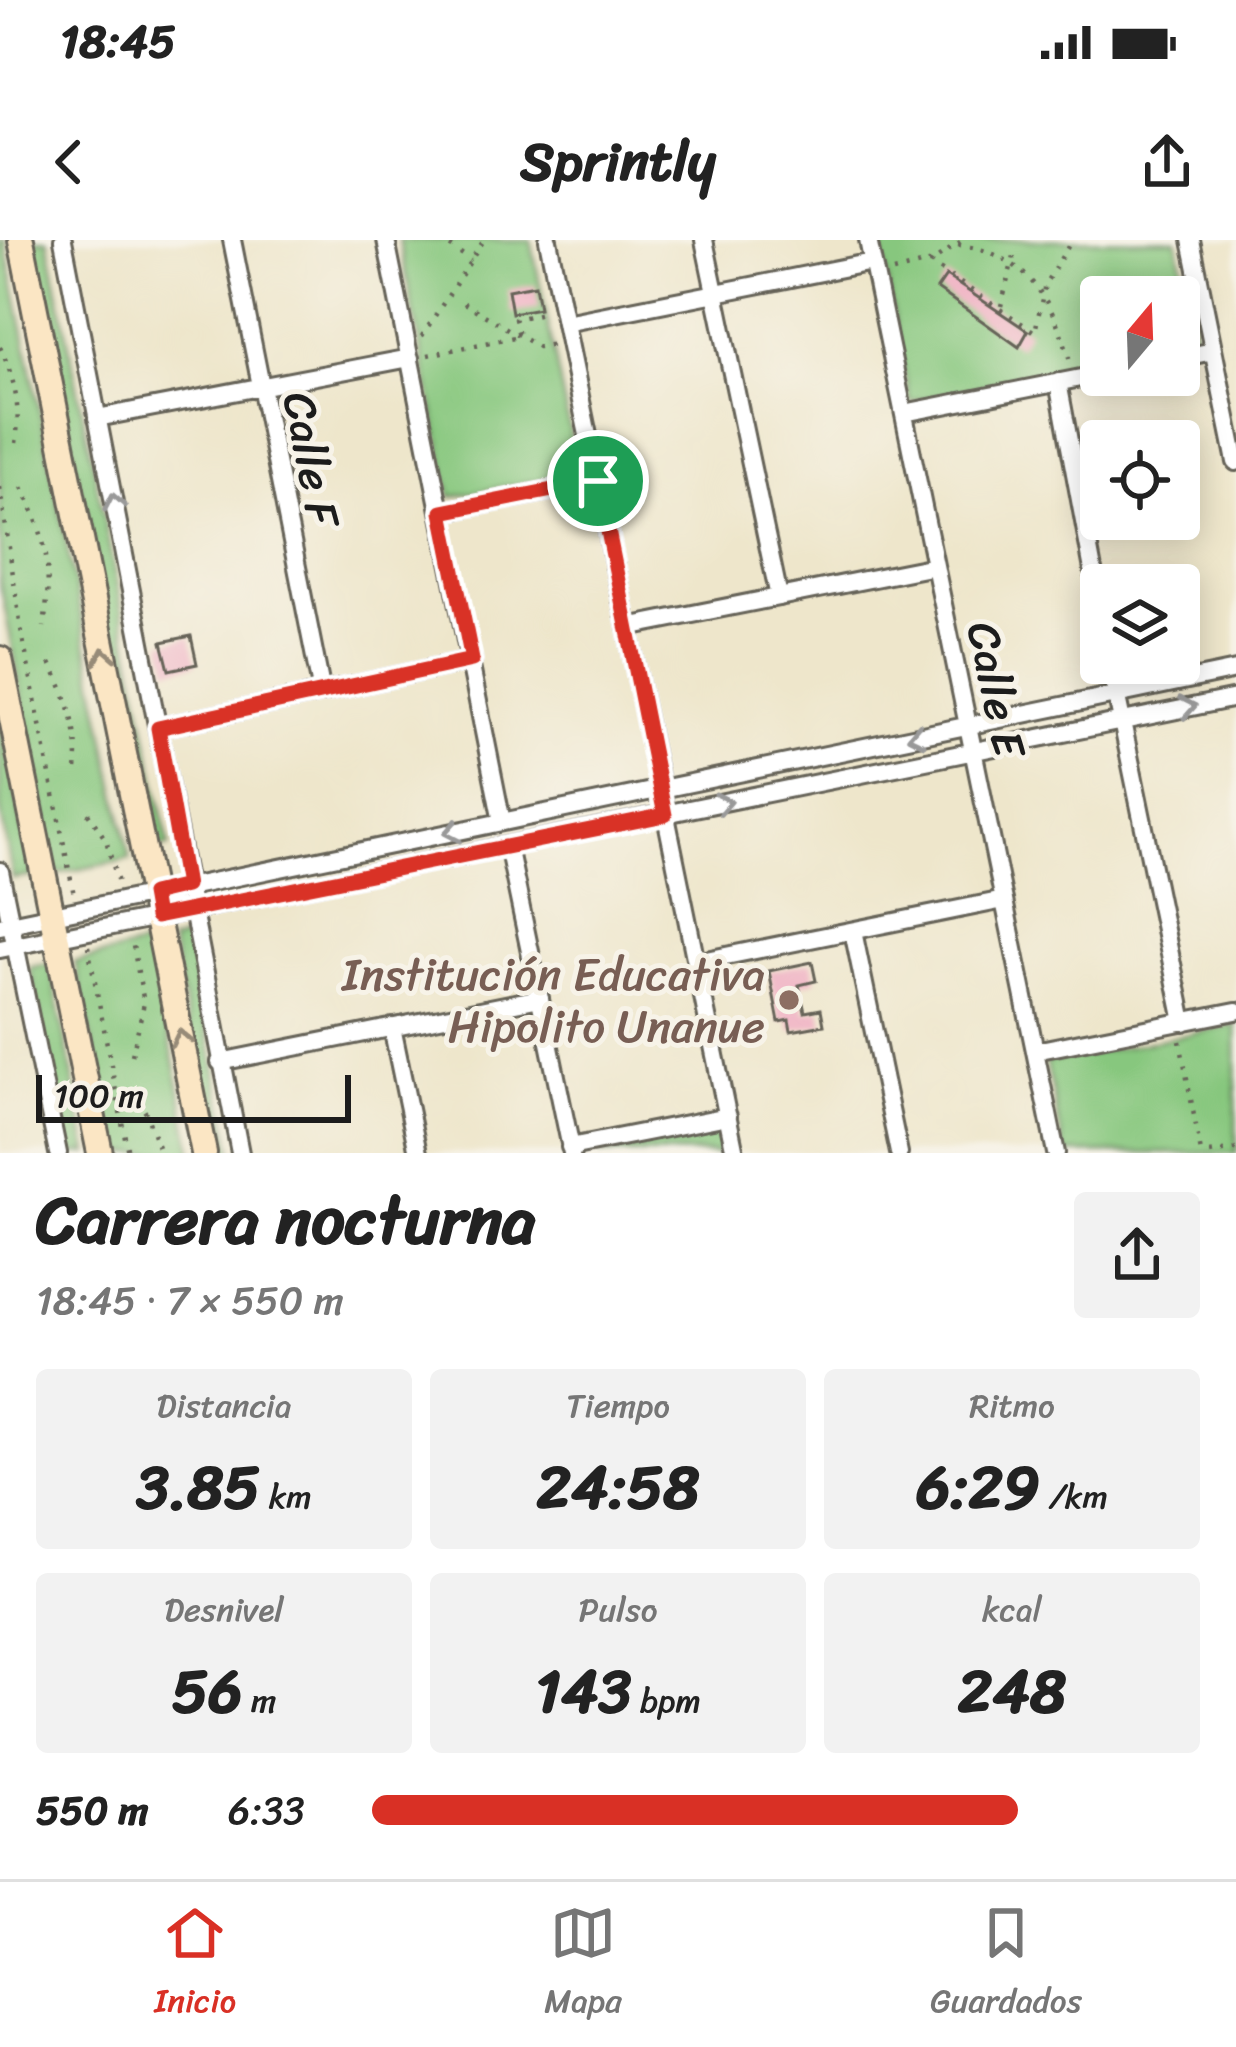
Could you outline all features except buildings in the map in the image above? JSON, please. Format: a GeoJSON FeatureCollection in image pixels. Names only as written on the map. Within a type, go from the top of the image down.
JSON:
{"type":"FeatureCollection","features":[{"type":"Feature","properties":{"kind":"main road"},"geometry":{"type":"LineString","coordinates":[[21,240],[205,1153]]}},
{"type":"Feature","properties":{"kind":"main road"},"geometry":{"type":"LineString","coordinates":[[0,659],[62,920],[100,1153]]}},
{"type":"Feature","properties":{"kind":"street"},"geometry":{"type":"LineString","coordinates":[[63,240],[240,1153]]}},
{"type":"Feature","properties":{"kind":"street","name":"Calle F"},"geometry":{"type":"LineString","coordinates":[[232,240],[322,693]]}},
{"type":"Feature","properties":{"kind":"street"},"geometry":{"type":"LineString","coordinates":[[386,240],[502,822]]}},
{"type":"Feature","properties":{"kind":"street"},"geometry":{"type":"LineString","coordinates":[[548,240],[735,1153]]}},
{"type":"Feature","properties":{"kind":"street"},"geometry":{"type":"LineString","coordinates":[[704,240],[779,597]]}},
{"type":"Feature","properties":{"kind":"street","name":"Calle E"},"geometry":{"type":"LineString","coordinates":[[868,240],[879,259],[904,413],[1056,1153]]}},
{"type":"Feature","properties":{"kind":"street"},"geometry":{"type":"LineString","coordinates":[[1191,240],[1236,462]]}},
{"type":"Feature","properties":{"kind":"street"},"geometry":{"type":"LineString","coordinates":[[567,332],[715,293],[879,259]]}},
{"type":"Feature","properties":{"kind":"street"},"geometry":{"type":"LineString","coordinates":[[1200,354],[1213,351]]}},
{"type":"Feature","properties":{"kind":"street"},"geometry":{"type":"LineString","coordinates":[[97,418],[410,358]]}},
{"type":"Feature","properties":{"kind":"street"},"geometry":{"type":"LineString","coordinates":[[904,413],[1080,373]]}},
{"type":"Feature","properties":{"kind":"street"},"geometry":{"type":"LineString","coordinates":[[1058,382],[1092,564]]}},
{"type":"Feature","properties":{"kind":"street"},"geometry":{"type":"LineString","coordinates":[[442,512],[598,481]]}},
{"type":"Feature","properties":{"kind":"street"},"geometry":{"type":"LineString","coordinates":[[627,627],[935,566]]}},
{"type":"Feature","properties":{"kind":"street"},"geometry":{"type":"LineString","coordinates":[[158,728],[472,660]]}},
{"type":"Feature","properties":{"kind":"street"},"geometry":{"type":"LineString","coordinates":[[5,925],[62,920],[85,932],[129,923],[186,886],[1236,670]]}},
{"type":"Feature","properties":{"kind":"street"},"geometry":{"type":"LineString","coordinates":[[1114,684],[1184,1022]]}},
{"type":"Feature","properties":{"kind":"street"},"geometry":{"type":"LineString","coordinates":[[8,947],[62,920],[125,899],[192,910],[1236,698]]}},
{"type":"Feature","properties":{"kind":"street"},"geometry":{"type":"LineString","coordinates":[[508,846],[571,1150],[728,1116]]}},
{"type":"Feature","properties":{"kind":"street"},"geometry":{"type":"LineString","coordinates":[[0,871],[8,947],[58,1153]]}},
{"type":"Feature","properties":{"kind":"street"},"geometry":{"type":"LineString","coordinates":[[696,962],[1004,901]]}},
{"type":"Feature","properties":{"kind":"street"},"geometry":{"type":"LineString","coordinates":[[853,931],[898,1153]]}},
{"type":"Feature","properties":{"kind":"street"},"geometry":{"type":"LineString","coordinates":[[220,1062],[540,998]]}},
{"type":"Feature","properties":{"kind":"street"},"geometry":{"type":"LineString","coordinates":[[1035,1051],[1236,1011]]}},
{"type":"Feature","properties":{"kind":"street"},"geometry":{"type":"LineString","coordinates":[[392,1028],[418,1153]]}},
{"type":"Feature","properties":{"kind":"path"},"geometry":{"type":"LineString","coordinates":[[440,240],[471,260]]}},
{"type":"Feature","properties":{"kind":"path"},"geometry":{"type":"LineString","coordinates":[[417,318],[421,338],[484,240]]}},
{"type":"Feature","properties":{"kind":"path"},"geometry":{"type":"LineString","coordinates":[[930,263],[1035,332],[1042,293],[1072,240]]}},
{"type":"Feature","properties":{"kind":"path"},"geometry":{"type":"LineString","coordinates":[[879,259],[890,273],[930,263],[960,242],[992,253],[1042,293],[1060,320],[1071,366],[1080,367]]}},
{"type":"Feature","properties":{"kind":"path"},"geometry":{"type":"LineString","coordinates":[[1000,308],[1016,248]]}},
{"type":"Feature","properties":{"kind":"path"},"geometry":{"type":"LineString","coordinates":[[539,295],[549,345]]}},
{"type":"Feature","properties":{"kind":"path"},"geometry":{"type":"LineString","coordinates":[[464,303],[538,347],[567,332]]}},
{"type":"Feature","properties":{"kind":"path"},"geometry":{"type":"LineString","coordinates":[[519,336],[515,319],[543,313]]}},
{"type":"Feature","properties":{"kind":"path"},"geometry":{"type":"LineString","coordinates":[[410,358],[519,336]]}},
{"type":"Feature","properties":{"kind":"path"},"geometry":{"type":"LineString","coordinates":[[0,347],[17,388],[20,416],[15,451]]}},
{"type":"Feature","properties":{"kind":"path"},"geometry":{"type":"LineString","coordinates":[[0,488],[62,920]]}},
{"type":"Feature","properties":{"kind":"path"},"geometry":{"type":"LineString","coordinates":[[22,488],[49,555],[44,627]]}},
{"type":"Feature","properties":{"kind":"path"},"geometry":{"type":"LineString","coordinates":[[50,663],[72,710],[78,759],[75,777]]}},
{"type":"Feature","properties":{"kind":"path"},"geometry":{"type":"LineString","coordinates":[[88,812],[106,840],[125,899]]}},
{"type":"Feature","properties":{"kind":"path"},"geometry":{"type":"LineString","coordinates":[[129,923],[144,1004],[132,1054]]}},
{"type":"Feature","properties":{"kind":"path"},"geometry":{"type":"LineString","coordinates":[[85,932],[128,1153]]}},
{"type":"Feature","properties":{"kind":"path"},"geometry":{"type":"LineString","coordinates":[[1198,1036],[1179,1040],[1201,1153]]}},
{"type":"Feature","properties":{"kind":"path"},"geometry":{"type":"LineString","coordinates":[[132,1090],[160,1153]]}},
{"type":"Feature","properties":{"kind":"path"},"geometry":{"type":"LineString","coordinates":[[1210,1153],[1236,1149]]}},
{"type":"Feature","properties":{"kind":"green space"},"geometry":{"type":"Polygon","coordinates":[[[0,240],[5,240],[130,859],[56,874],[0,582],[0,240]]]}},
{"type":"Feature","properties":{"kind":"green space"},"geometry":{"type":"Polygon","coordinates":[[[29,240],[48,240],[169,846],[152,849],[29,240]]]}},
{"type":"Feature","properties":{"kind":"green space"},"geometry":{"type":"Polygon","coordinates":[[[399,240],[531,240],[578,472],[451,497],[399,240]]]}},
{"type":"Feature","properties":{"kind":"green space"},"geometry":{"type":"Polygon","coordinates":[[[880,240],[1177,240],[1184,276],[1080,276],[1080,366],[910,402],[880,240]]]}},
{"type":"Feature","properties":{"kind":"green space"},"geometry":{"type":"Polygon","coordinates":[[[0,714],[33,876],[13,879],[0,807],[0,714]]]}},
{"type":"Feature","properties":{"kind":"green space"},"geometry":{"type":"Polygon","coordinates":[[[188,938],[233,1153],[215,1153],[171,942],[188,938]]]}},
{"type":"Feature","properties":{"kind":"green space"},"geometry":{"type":"Polygon","coordinates":[[[150,944],[193,1153],[116,1153],[75,962],[150,944]]]}},
{"type":"Feature","properties":{"kind":"green space"},"geometry":{"type":"Polygon","coordinates":[[[50,964],[88,1153],[68,1153],[30,967],[50,964]]]}},
{"type":"Feature","properties":{"kind":"green space"},"geometry":{"type":"Polygon","coordinates":[[[1236,1025],[1236,1153],[1065,1153],[1046,1062],[1236,1025]]]}},
{"type":"Feature","properties":{"kind":"green space"},"geometry":{"type":"Polygon","coordinates":[[[718,1129],[723,1153],[599,1153],[718,1129]]]}},
{"type":"Feature","properties":{"kind":"place","name":"Institución Educativa Hipolito Unanue"},"geometry":{"type":"Point","coordinates":[789,1000]}},
{"type":"Feature","properties":{"kind":"route"},"geometry":{"type":"LineString","coordinates":[[598,481],[665,815],[156,917],[152,894],[186,886],[158,728],[472,660],[442,512],[598,481]]}}]}
